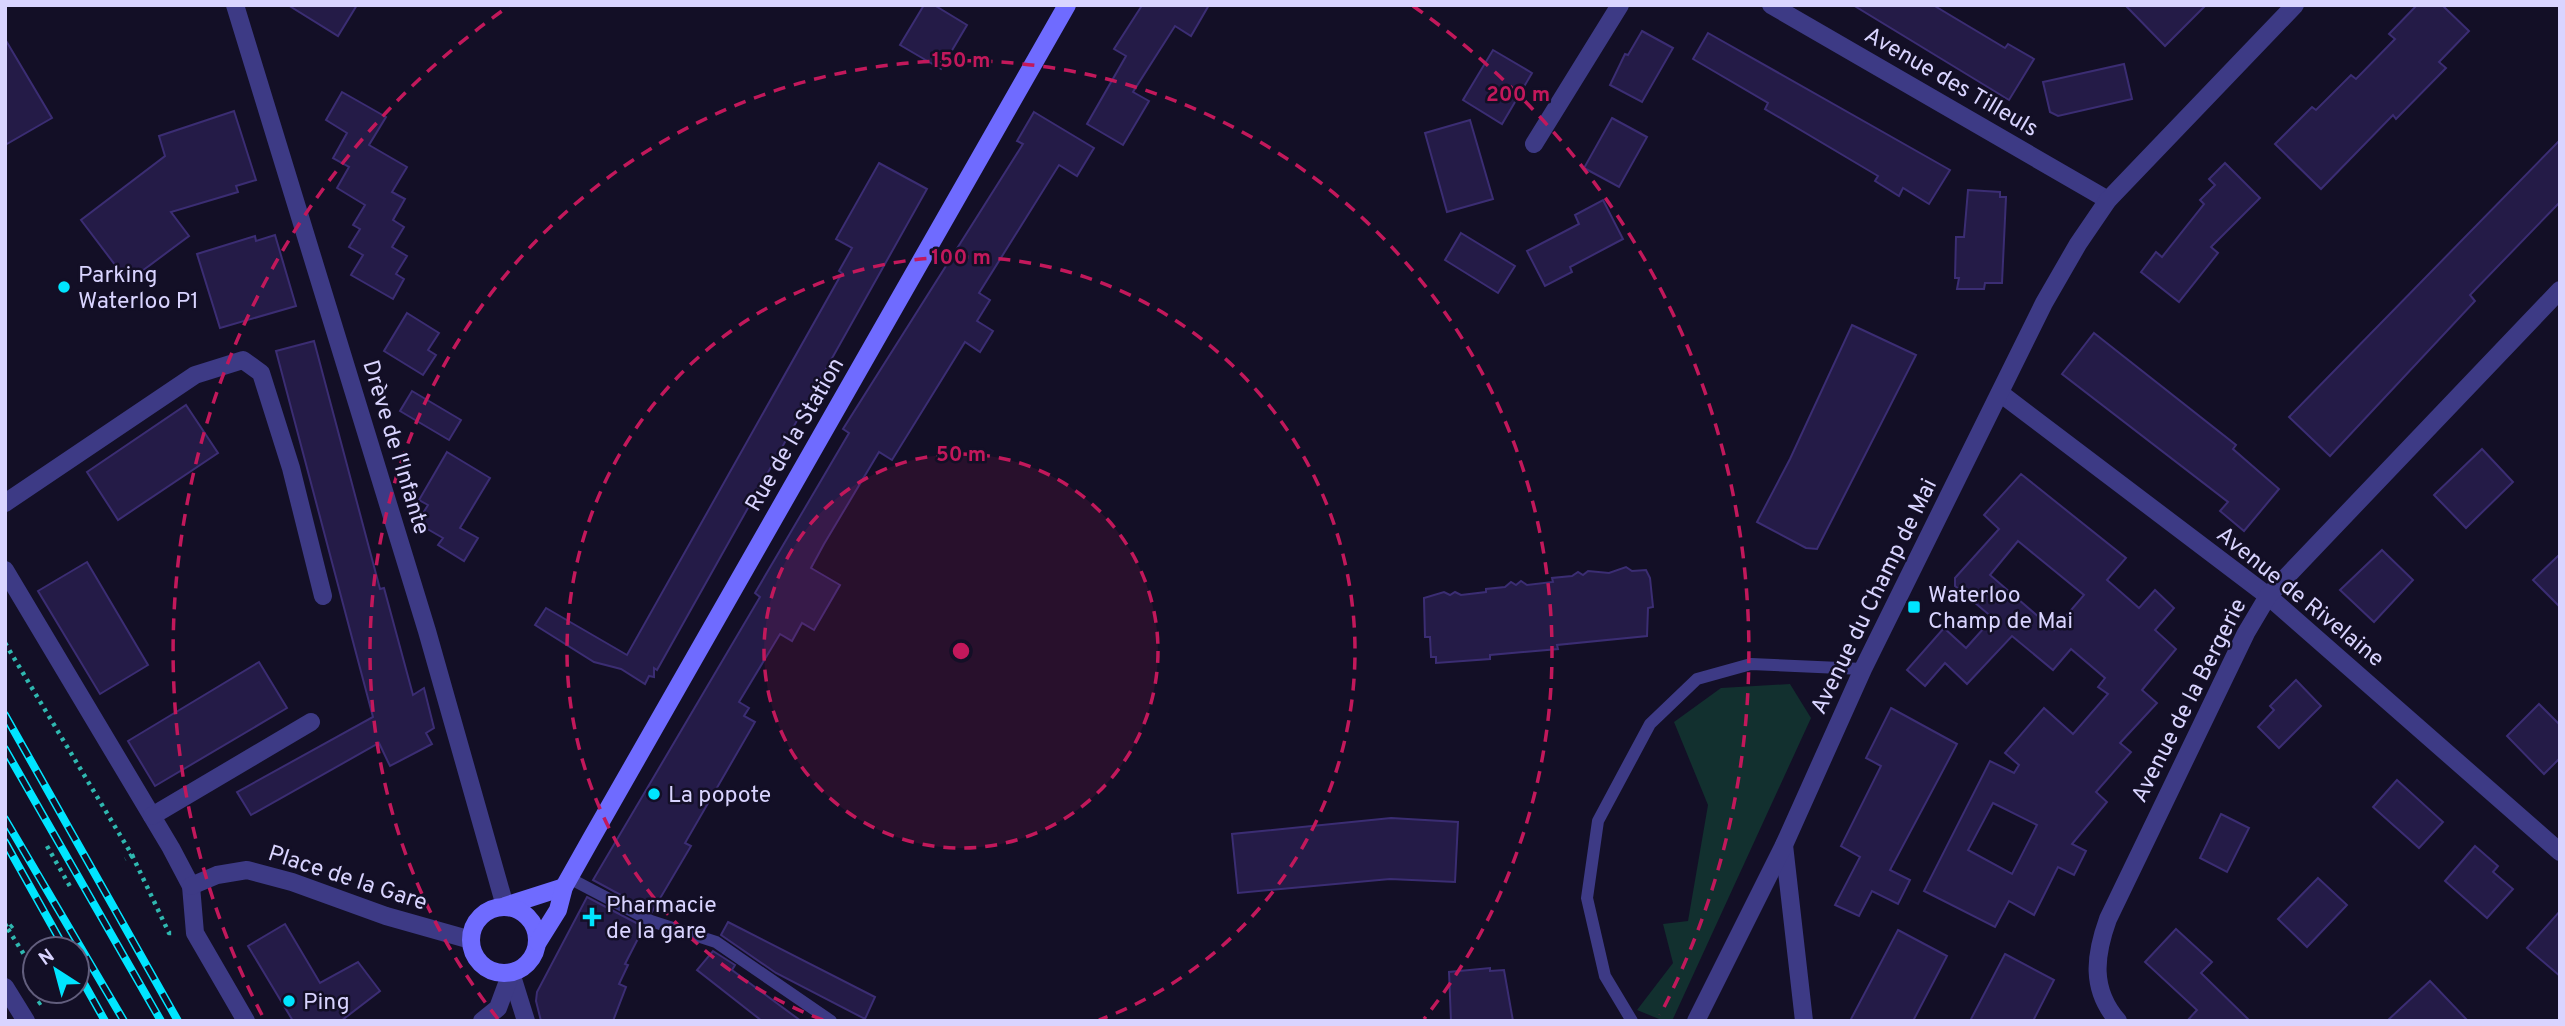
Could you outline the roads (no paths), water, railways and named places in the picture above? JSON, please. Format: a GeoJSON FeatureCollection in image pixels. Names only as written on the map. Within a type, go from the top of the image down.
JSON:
{"type":"FeatureCollection","features":[{"type":"Feature","properties":{"kind":"street","name":"Drève de l'Infante"},"geometry":{"type":"LineString","coordinates":[[235,5],[427,631],[505,906]]}},
{"type":"Feature","properties":{"kind":"street","name":"Rue de la Station"},"geometry":{"type":"LineString","coordinates":[[538,942],[558,910],[566,883],[1067,5]]}},
{"type":"Feature","properties":{"kind":"street"},"geometry":{"type":"LineString","coordinates":[[1534,144],[1620,5]]}},
{"type":"Feature","properties":{"kind":"street","name":"Avenue des Tilleuls"},"geometry":{"type":"LineString","coordinates":[[1771,5],[2108,200]]}},
{"type":"Feature","properties":{"kind":"street","name":"Avenue du Champ de Mai"},"geometry":{"type":"LineString","coordinates":[[1696,1021],[1784,845],[1863,669],[2000,393],[2078,244],[2108,200],[2295,5]]}},
{"type":"Feature","properties":{"kind":"street","name":"Avenue de la Bergerie"},"geometry":{"type":"LineString","coordinates":[[2118,1021],[2108,1010],[2099,982],[2096,952],[2108,919],[2246,633],[2268,596],[2560,290]]}},
{"type":"Feature","properties":{"kind":"street"},"geometry":{"type":"LineString","coordinates":[[5,503],[195,375],[243,360],[261,373],[291,468],[323,596]]}},
{"type":"Feature","properties":{"kind":"street","name":"Avenue de Rivelaine"},"geometry":{"type":"LineString","coordinates":[[2000,393],[2268,596],[2560,852]]}},
{"type":"Feature","properties":{"kind":"street"},"geometry":{"type":"LineString","coordinates":[[5,570],[191,886],[195,933],[246,1021]]}},
{"type":"Feature","properties":{"kind":"street"},"geometry":{"type":"LineString","coordinates":[[152,816],[311,722]]}},
{"type":"Feature","properties":{"kind":"street"},"geometry":{"type":"LineString","coordinates":[[1784,845],[1804,1021]]}},
{"type":"Feature","properties":{"kind":"street","name":"Place de la Gare"},"geometry":{"type":"LineString","coordinates":[[191,886],[217,875],[247,870],[292,882],[386,916],[471,940]]}},
{"type":"Feature","properties":{"kind":"street"},"geometry":{"type":"LineString","coordinates":[[505,906],[518,909],[529,917],[537,929],[538,942],[534,956],[524,967],[511,973],[488,969],[479,962],[471,940],[473,927],[481,916],[505,906],[566,883]]}},
{"type":"Feature","properties":{"kind":"street"},"geometry":{"type":"LineString","coordinates":[[482,1021],[498,1008],[511,973]]}},
{"type":"Feature","properties":{"kind":"street"},"geometry":{"type":"LineString","coordinates":[[511,973],[526,1021]]}},
{"type":"Feature","properties":{"kind":"street"},"geometry":{"type":"LineString","coordinates":[[5,986],[26,1021]]}},
{"type":"Feature","properties":{"kind":"lane"},"geometry":{"type":"LineString","coordinates":[[1632,1021],[1605,976],[1587,898],[1598,821],[1650,724],[1697,679],[1752,664],[1863,669]]}},
{"type":"Feature","properties":{"kind":"lane"},"geometry":{"type":"LineString","coordinates":[[566,883],[651,921],[716,942],[831,1021]]}},
{"type":"Feature","properties":{"kind":"railway"},"geometry":{"type":"LineString","coordinates":[[5,715],[178,1021]]}},
{"type":"Feature","properties":{"kind":"railway"},"geometry":{"type":"LineString","coordinates":[[5,749],[161,1021]]}},
{"type":"Feature","properties":{"kind":"railway"},"geometry":{"type":"LineString","coordinates":[[5,819],[124,1021]]}},
{"type":"Feature","properties":{"kind":"railway"},"geometry":{"type":"LineString","coordinates":[[5,842],[57,935]]}},
{"type":"Feature","properties":{"kind":"railway"},"geometry":{"type":"LineString","coordinates":[[91,996],[105,1021]]}},
{"type":"Feature","properties":{"kind":"place","name":"Parking Waterloo P1"},"geometry":{"type":"Point","coordinates":[64,287]}},
{"type":"Feature","properties":{"kind":"place","name":"Waterloo Champ de Mai"},"geometry":{"type":"Point","coordinates":[1914,607]}},
{"type":"Feature","properties":{"kind":"place","name":"La popote"},"geometry":{"type":"Point","coordinates":[654,794]}},
{"type":"Feature","properties":{"kind":"place","name":"Pharmacie de la gare"},"geometry":{"type":"Point","coordinates":[592,917]}},
{"type":"Feature","properties":{"kind":"place","name":"Ping"},"geometry":{"type":"Point","coordinates":[289,1001]}}]}
